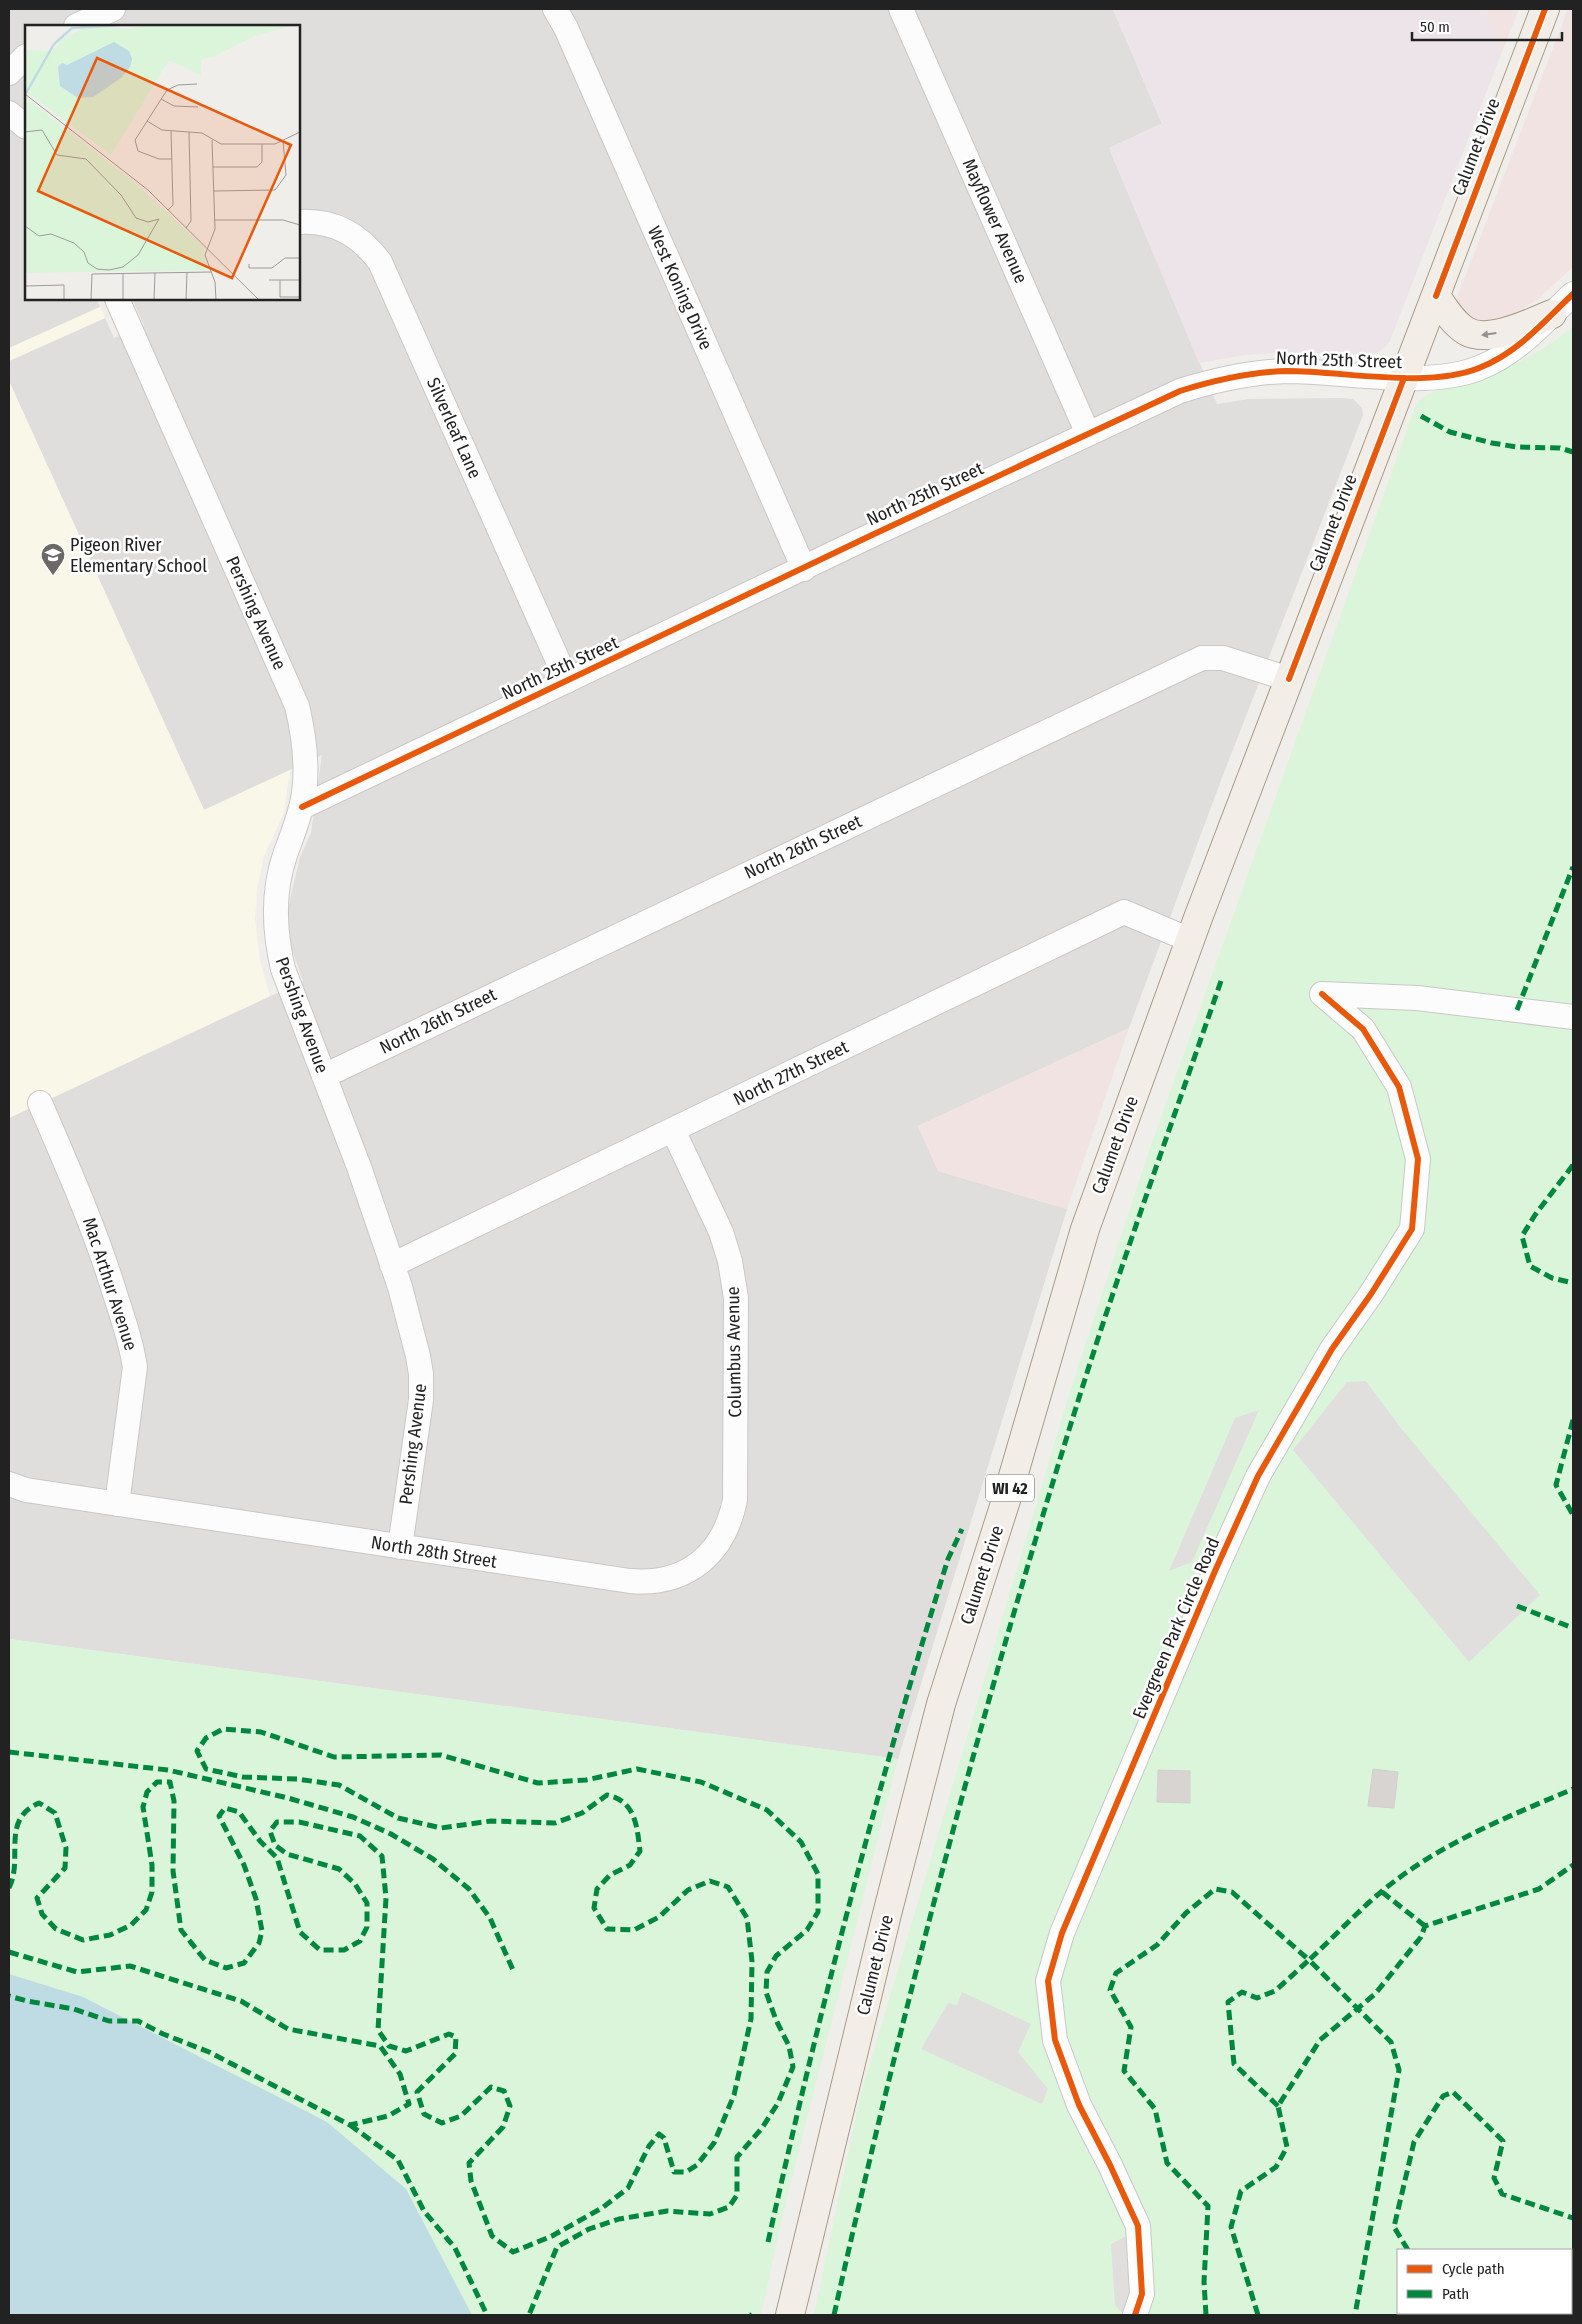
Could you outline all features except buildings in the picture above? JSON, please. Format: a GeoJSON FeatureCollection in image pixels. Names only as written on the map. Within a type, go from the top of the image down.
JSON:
{"type":"FeatureCollection","features":[{"type":"Feature","properties":{"kind":"main road","name":"Calumet Drive"},"geometry":{"type":"LineString","coordinates":[[790,2315],[887,1914],[941,1704],[1007,1497],[1084,1230],[1190,940],[1545,9]]}},
{"type":"Feature","properties":{"kind":"main road"},"geometry":{"type":"LineString","coordinates":[[1436,296],[1458,324],[1466,331],[1476,335],[1505,331],[1552,314]]}},
{"type":"Feature","properties":{"kind":"street"},"geometry":{"type":"LineString","coordinates":[[78,25],[113,9]]}},
{"type":"Feature","properties":{"kind":"street","name":"West Koning Drive"},"geometry":{"type":"LineString","coordinates":[[555,9],[566,28],[804,569]]}},
{"type":"Feature","properties":{"kind":"street","name":"Mayflower Avenue"},"geometry":{"type":"LineString","coordinates":[[901,9],[1088,434]]}},
{"type":"Feature","properties":{"kind":"street"},"geometry":{"type":"LineString","coordinates":[[9,73],[25,57]]}},
{"type":"Feature","properties":{"kind":"street"},"geometry":{"type":"LineString","coordinates":[[9,113],[25,126]]}},
{"type":"Feature","properties":{"kind":"street","name":"Silverleaf Lane"},"geometry":{"type":"LineString","coordinates":[[300,222],[319,222],[338,226],[362,240],[380,262],[567,681]]}},
{"type":"Feature","properties":{"kind":"street","name":"North 25th Street"},"geometry":{"type":"LineString","coordinates":[[302,807],[1180,391],[1215,380],[1250,374],[1287,372],[1404,378],[1449,377],[1479,368],[1501,358],[1525,341],[1573,294]]}},
{"type":"Feature","properties":{"kind":"street","name":"Pershing Avenue"},"geometry":{"type":"LineString","coordinates":[[117,300],[297,706],[304,734],[306,763],[302,807],[278,883],[275,912],[277,941],[283,969],[359,1167],[392,1265],[404,1304],[421,1374],[421,1400],[400,1547]]}},
{"type":"Feature","properties":{"kind":"street","name":"North 26th Street"},"geometry":{"type":"LineString","coordinates":[[324,1076],[1202,658],[1223,658],[1289,679]]}},
{"type":"Feature","properties":{"kind":"street","name":"North 27th Street"},"geometry":{"type":"LineString","coordinates":[[392,1265],[1124,912],[1190,940]]}},
{"type":"Feature","properties":{"kind":"street","name":"Evergreen Park Circle Road"},"geometry":{"type":"LineString","coordinates":[[1135,2315],[1142,2294],[1138,2226],[1079,2104],[1055,2040],[1048,1981],[1062,1933],[1215,1571],[1258,1476],[1332,1349],[1371,1294],[1412,1229],[1418,1159],[1398,1087],[1363,1029],[1322,994],[1417,998],[1573,1017]]}},
{"type":"Feature","properties":{"kind":"street","name":"Mac Arthur Avenue"},"geometry":{"type":"LineString","coordinates":[[40,1103],[79,1192],[106,1265],[132,1346],[135,1367],[117,1504]]}},
{"type":"Feature","properties":{"kind":"street","name":"Columbus Avenue"},"geometry":{"type":"LineString","coordinates":[[673,1130],[721,1232],[730,1261],[736,1298],[735,1500],[729,1526]]}},
{"type":"Feature","properties":{"kind":"street","name":"North 28th Street"},"geometry":{"type":"LineString","coordinates":[[9,1484],[26,1490],[645,1582],[674,1577],[700,1563],[716,1547],[729,1526]]}},
{"type":"Feature","properties":{"kind":"shaded area"},"geometry":{"type":"Polygon","coordinates":[[[9,9],[1113,9],[1162,124],[1109,148],[1217,404],[1249,399],[1341,398],[1353,399],[1362,408],[1363,415],[1220,783],[1129,1028],[918,1126],[938,1171],[1067,1209],[898,1759],[9,1639],[9,1118],[303,981],[288,938],[288,908],[300,857],[311,833],[322,755],[204,810],[9,381],[9,361],[105,318],[114,338],[144,326],[132,300],[300,300],[300,25],[25,25],[25,300],[97,300],[100,307],[9,348],[9,9]]]}},
{"type":"Feature","properties":{"kind":"shaded area"},"geometry":{"type":"Polygon","coordinates":[[[1113,9],[1483,9],[1502,52],[1390,341],[1384,348],[1377,353],[1276,353],[1245,355],[1199,363],[1109,148],[1162,123],[1113,9]]]}},
{"type":"Feature","properties":{"kind":"shaded area"},"geometry":{"type":"Polygon","coordinates":[[[1483,9],[1519,9],[1502,52],[1483,9]]]}},
{"type":"Feature","properties":{"kind":"shaded area"},"geometry":{"type":"Polygon","coordinates":[[[1568,9],[1573,9],[1573,267],[1538,299],[1509,317],[1476,330],[1455,303],[1568,9]]]}},
{"type":"Feature","properties":{"kind":"shaded area"},"geometry":{"type":"Polygon","coordinates":[[[100,307],[105,318],[9,361],[9,348],[100,307]]]}},
{"type":"Feature","properties":{"kind":"shaded area","name":"Pigeon River Elementary School"},"geometry":{"type":"Polygon","coordinates":[[[9,381],[204,810],[290,770],[284,813],[264,856],[257,890],[255,919],[260,961],[270,996],[9,1118],[9,381]]]}},
{"type":"Feature","properties":{"kind":"shaded area"},"geometry":{"type":"Polygon","coordinates":[[[1129,1028],[1067,1209],[938,1171],[918,1126],[1129,1028]]]}},
{"type":"Feature","properties":{"kind":"shaded area"},"geometry":{"type":"Polygon","coordinates":[[[1366,1381],[1400,1427],[1540,1595],[1469,1662],[1293,1450],[1347,1382],[1366,1381]]]}},
{"type":"Feature","properties":{"kind":"shaded area"},"geometry":{"type":"Polygon","coordinates":[[[1259,1410],[1192,1562],[1169,1571],[1235,1418],[1259,1410]]]}},
{"type":"Feature","properties":{"kind":"shaded area"},"geometry":{"type":"Polygon","coordinates":[[[962,1992],[1031,2024],[1018,2052],[1048,2089],[1042,2104],[921,2049],[948,2003],[957,2005],[962,1992]]]}},
{"type":"Feature","properties":{"kind":"shaded area"},"geometry":{"type":"Polygon","coordinates":[[[1138,2230],[1142,2294],[1124,2315],[1115,2305],[1111,2244],[1138,2230]]]}},
{"type":"Feature","properties":{"kind":"green space"},"geometry":{"type":"Polygon","coordinates":[[[1573,326],[1573,2315],[814,2315],[860,2097],[1069,1394],[1150,1148],[1413,412],[1420,400],[1427,395],[1499,372],[1533,355],[1573,326]]]}},
{"type":"Feature","properties":{"kind":"green space"},"geometry":{"type":"Polygon","coordinates":[[[9,1639],[898,1759],[782,2218],[761,2315],[9,2315],[9,1639]]]}},
{"type":"Feature","properties":{"kind":"water"},"geometry":{"type":"Polygon","coordinates":[[[9,1974],[83,1997],[327,2122],[406,2189],[472,2315],[9,2315],[9,1974]]]}},
{"type":"Feature","properties":{"kind":"marked path"},"geometry":{"type":"LineString","coordinates":[[1421,416],[1450,432],[1492,443],[1517,447],[1560,448],[1573,452]]}},
{"type":"Feature","properties":{"kind":"marked path"},"geometry":{"type":"LineString","coordinates":[[1517,1010],[1573,867]]}},
{"type":"Feature","properties":{"kind":"marked path"},"geometry":{"type":"LineString","coordinates":[[834,2315],[860,2199],[917,1969],[1010,1625],[1096,1346],[1221,981]]}},
{"type":"Feature","properties":{"kind":"marked path"},"geometry":{"type":"LineString","coordinates":[[1573,1165],[1535,1215],[1522,1236],[1530,1266],[1552,1278],[1573,1283]]}},
{"type":"Feature","properties":{"kind":"marked path"},"geometry":{"type":"LineString","coordinates":[[1573,1420],[1556,1485],[1573,1515]]}},
{"type":"Feature","properties":{"kind":"marked path"},"geometry":{"type":"LineString","coordinates":[[768,2242],[829,1984],[874,1813],[948,1559],[962,1529]]}},
{"type":"Feature","properties":{"kind":"marked path"},"geometry":{"type":"LineString","coordinates":[[1517,1606],[1573,1628]]}},
{"type":"Feature","properties":{"kind":"marked path"},"geometry":{"type":"LineString","coordinates":[[9,1888],[15,1864],[16,1829],[20,1819],[27,1810],[39,1803],[55,1813],[66,1848],[65,1868],[37,1898],[42,1914],[56,1929],[83,1940],[110,1935],[131,1925],[146,1910],[152,1892],[152,1865],[143,1807],[147,1792],[157,1782],[170,1782],[174,1801],[173,1871],[181,1930],[205,1960],[226,1968],[244,1963],[259,1943],[262,1931],[256,1899],[244,1865],[219,1816],[225,1808],[239,1812],[260,1841],[277,1858],[300,1932],[320,1950],[344,1950],[360,1941],[367,1927],[367,1903],[355,1884],[339,1869],[287,1854],[275,1845],[270,1831],[277,1822],[299,1822],[360,1836],[382,1856],[386,1898],[378,2030],[389,2046],[406,2051],[449,2034],[456,2037],[455,2054],[417,2092],[424,2114],[442,2123],[461,2116],[491,2087],[504,2091],[510,2106],[503,2127],[469,2163],[471,2181],[492,2236],[513,2252],[552,2236],[602,2208],[628,2188],[649,2146],[659,2134],[664,2138],[674,2172],[686,2172],[697,2165],[714,2143],[734,2095],[751,2019],[752,1961],[747,1918],[728,1887],[710,1881],[688,1890],[659,1917],[634,1930],[607,1929],[594,1908],[597,1889],[610,1875],[630,1865],[640,1851],[638,1833],[633,1816],[624,1803],[617,1798],[607,1795],[582,1813],[555,1823],[491,1821],[441,1828],[398,1818],[339,1785],[297,1779],[243,1777],[206,1769],[197,1751],[206,1738],[223,1729],[261,1732],[334,1757],[441,1755],[538,1783],[586,1780],[637,1769],[701,1782],[767,1810],[801,1842],[818,1874],[818,1912],[807,1930],[776,1956],[767,1972],[766,1992],[776,2020],[789,2046],[793,2067],[778,2103],[762,2128],[737,2157],[737,2195],[729,2207],[710,2214],[667,2211],[619,2219],[589,2229],[557,2247],[529,2315]]}},
{"type":"Feature","properties":{"kind":"marked path"},"geometry":{"type":"LineString","coordinates":[[9,1752],[168,1770],[288,1798],[353,1817],[391,1834],[433,1859],[469,1889],[490,1918],[513,1970]]}},
{"type":"Feature","properties":{"kind":"marked path"},"geometry":{"type":"LineString","coordinates":[[1206,2315],[1204,2282],[1208,2206],[1167,2163],[1155,2109],[1124,2071],[1131,2027],[1110,1990],[1116,1973],[1157,1945],[1186,1913],[1215,1889],[1232,1892],[1309,1960],[1381,1892],[1425,1860],[1473,1833],[1573,1789]]}},
{"type":"Feature","properties":{"kind":"marked path"},"geometry":{"type":"LineString","coordinates":[[1258,2315],[1231,2227],[1241,2191],[1276,2167],[1287,2147],[1278,2106],[1320,2040],[1375,1994],[1421,1937],[1425,1926],[1539,1889],[1573,1865]]}},
{"type":"Feature","properties":{"kind":"marked path"},"geometry":{"type":"LineString","coordinates":[[1382,1892],[1425,1926]]}},
{"type":"Feature","properties":{"kind":"marked path"},"geometry":{"type":"LineString","coordinates":[[9,1952],[77,1972],[130,1966],[241,2001],[288,2029],[380,2046],[400,2074],[409,2104],[388,2116],[350,2125],[209,2052],[163,2034],[138,2021],[109,2021],[74,2009],[9,1996]]}},
{"type":"Feature","properties":{"kind":"marked path"},"geometry":{"type":"LineString","coordinates":[[1278,2106],[1234,2064],[1228,2002],[1242,1992],[1257,1998],[1275,1991],[1309,1960],[1391,2042],[1399,2070],[1355,2315]]}},
{"type":"Feature","properties":{"kind":"marked path"},"geometry":{"type":"LineString","coordinates":[[1407,2249],[1394,2227],[1414,2142],[1443,2096],[1453,2092],[1503,2141],[1494,2178],[1502,2194],[1573,2218]]}},
{"type":"Feature","properties":{"kind":"marked path"},"geometry":{"type":"LineString","coordinates":[[350,2125],[398,2160],[424,2211],[455,2248],[487,2315]]}},
{"type":"Feature","properties":{"kind":"cycle path"},"geometry":{"type":"LineString","coordinates":[[1436,296],[1545,9]]}},
{"type":"Feature","properties":{"kind":"cycle path"},"geometry":{"type":"LineString","coordinates":[[302,807],[872,535],[1180,391],[1233,377],[1287,371],[1410,378],[1458,374],[1479,368],[1506,354],[1529,336],[1573,294]]}},
{"type":"Feature","properties":{"kind":"cycle path"},"geometry":{"type":"LineString","coordinates":[[1289,679],[1404,378]]}},
{"type":"Feature","properties":{"kind":"cycle path"},"geometry":{"type":"LineString","coordinates":[[1135,2315],[1142,2294],[1138,2226],[1110,2165],[1079,2105],[1055,2040],[1048,1981],[1062,1933],[1215,1571],[1258,1476],[1332,1349],[1371,1294],[1412,1229],[1418,1159],[1399,1087],[1363,1029],[1322,994]]}},
{"type":"Feature","properties":{"kind":"place","name":"Pigeon River Elementary School"},"geometry":{"type":"Point","coordinates":[53,576]}}]}
